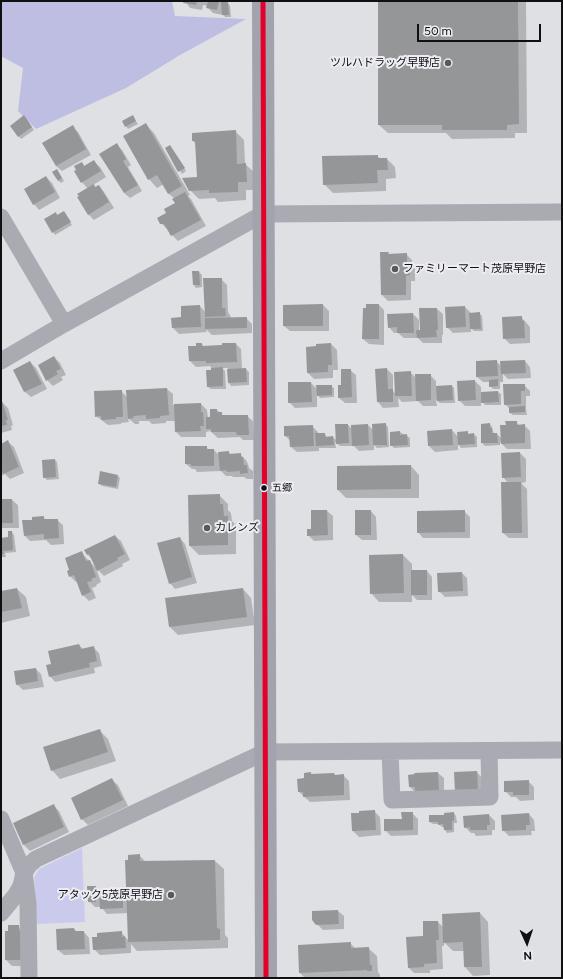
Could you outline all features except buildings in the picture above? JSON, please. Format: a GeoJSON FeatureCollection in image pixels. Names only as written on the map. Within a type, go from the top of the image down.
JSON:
{"type":"FeatureCollection","features":[{"type":"Feature","properties":{"kind":"main road"},"geometry":{"type":"LineString","coordinates":[[263,1],[266,978]]}},
{"type":"Feature","properties":{"kind":"street"},"geometry":{"type":"LineString","coordinates":[[1,361],[64,324],[263,214],[562,212]]}},
{"type":"Feature","properties":{"kind":"street"},"geometry":{"type":"LineString","coordinates":[[1,216],[64,324]]}},
{"type":"Feature","properties":{"kind":"street"},"geometry":{"type":"LineString","coordinates":[[1,913],[21,886],[24,872],[29,865],[36,860],[265,752],[562,750]]}},
{"type":"Feature","properties":{"kind":"street"},"geometry":{"type":"LineString","coordinates":[[390,752],[392,800],[490,797],[489,751]]}},
{"type":"Feature","properties":{"kind":"street"},"geometry":{"type":"LineString","coordinates":[[1,819],[24,872],[28,903],[29,978]]}},
{"type":"Feature","properties":{"kind":"shaded area"},"geometry":{"type":"Polygon","coordinates":[[[1,1],[172,1],[175,16],[246,19],[180,55],[126,88],[36,129],[18,111],[23,68],[1,56],[1,1]]]}},
{"type":"Feature","properties":{"kind":"shaded area"},"geometry":{"type":"Polygon","coordinates":[[[82,848],[85,922],[35,924],[34,878],[39,869],[82,848]]]}},
{"type":"Feature","properties":{"kind":"transit line"},"geometry":{"type":"LineString","coordinates":[[263,1],[266,978]]}},
{"type":"Feature","properties":{"kind":"place","name":"ツルハドラッグ早野店"},"geometry":{"type":"Point","coordinates":[448,63]}},
{"type":"Feature","properties":{"kind":"place","name":"ファミリーマート茂原早野店"},"geometry":{"type":"Point","coordinates":[395,269]}},
{"type":"Feature","properties":{"kind":"place","name":"五郷"},"geometry":{"type":"Point","coordinates":[264,488]}},
{"type":"Feature","properties":{"kind":"place","name":"カレンズ"},"geometry":{"type":"Point","coordinates":[207,528]}},
{"type":"Feature","properties":{"kind":"place","name":"アタック5茂原早野店"},"geometry":{"type":"Point","coordinates":[171,895]}}]}
